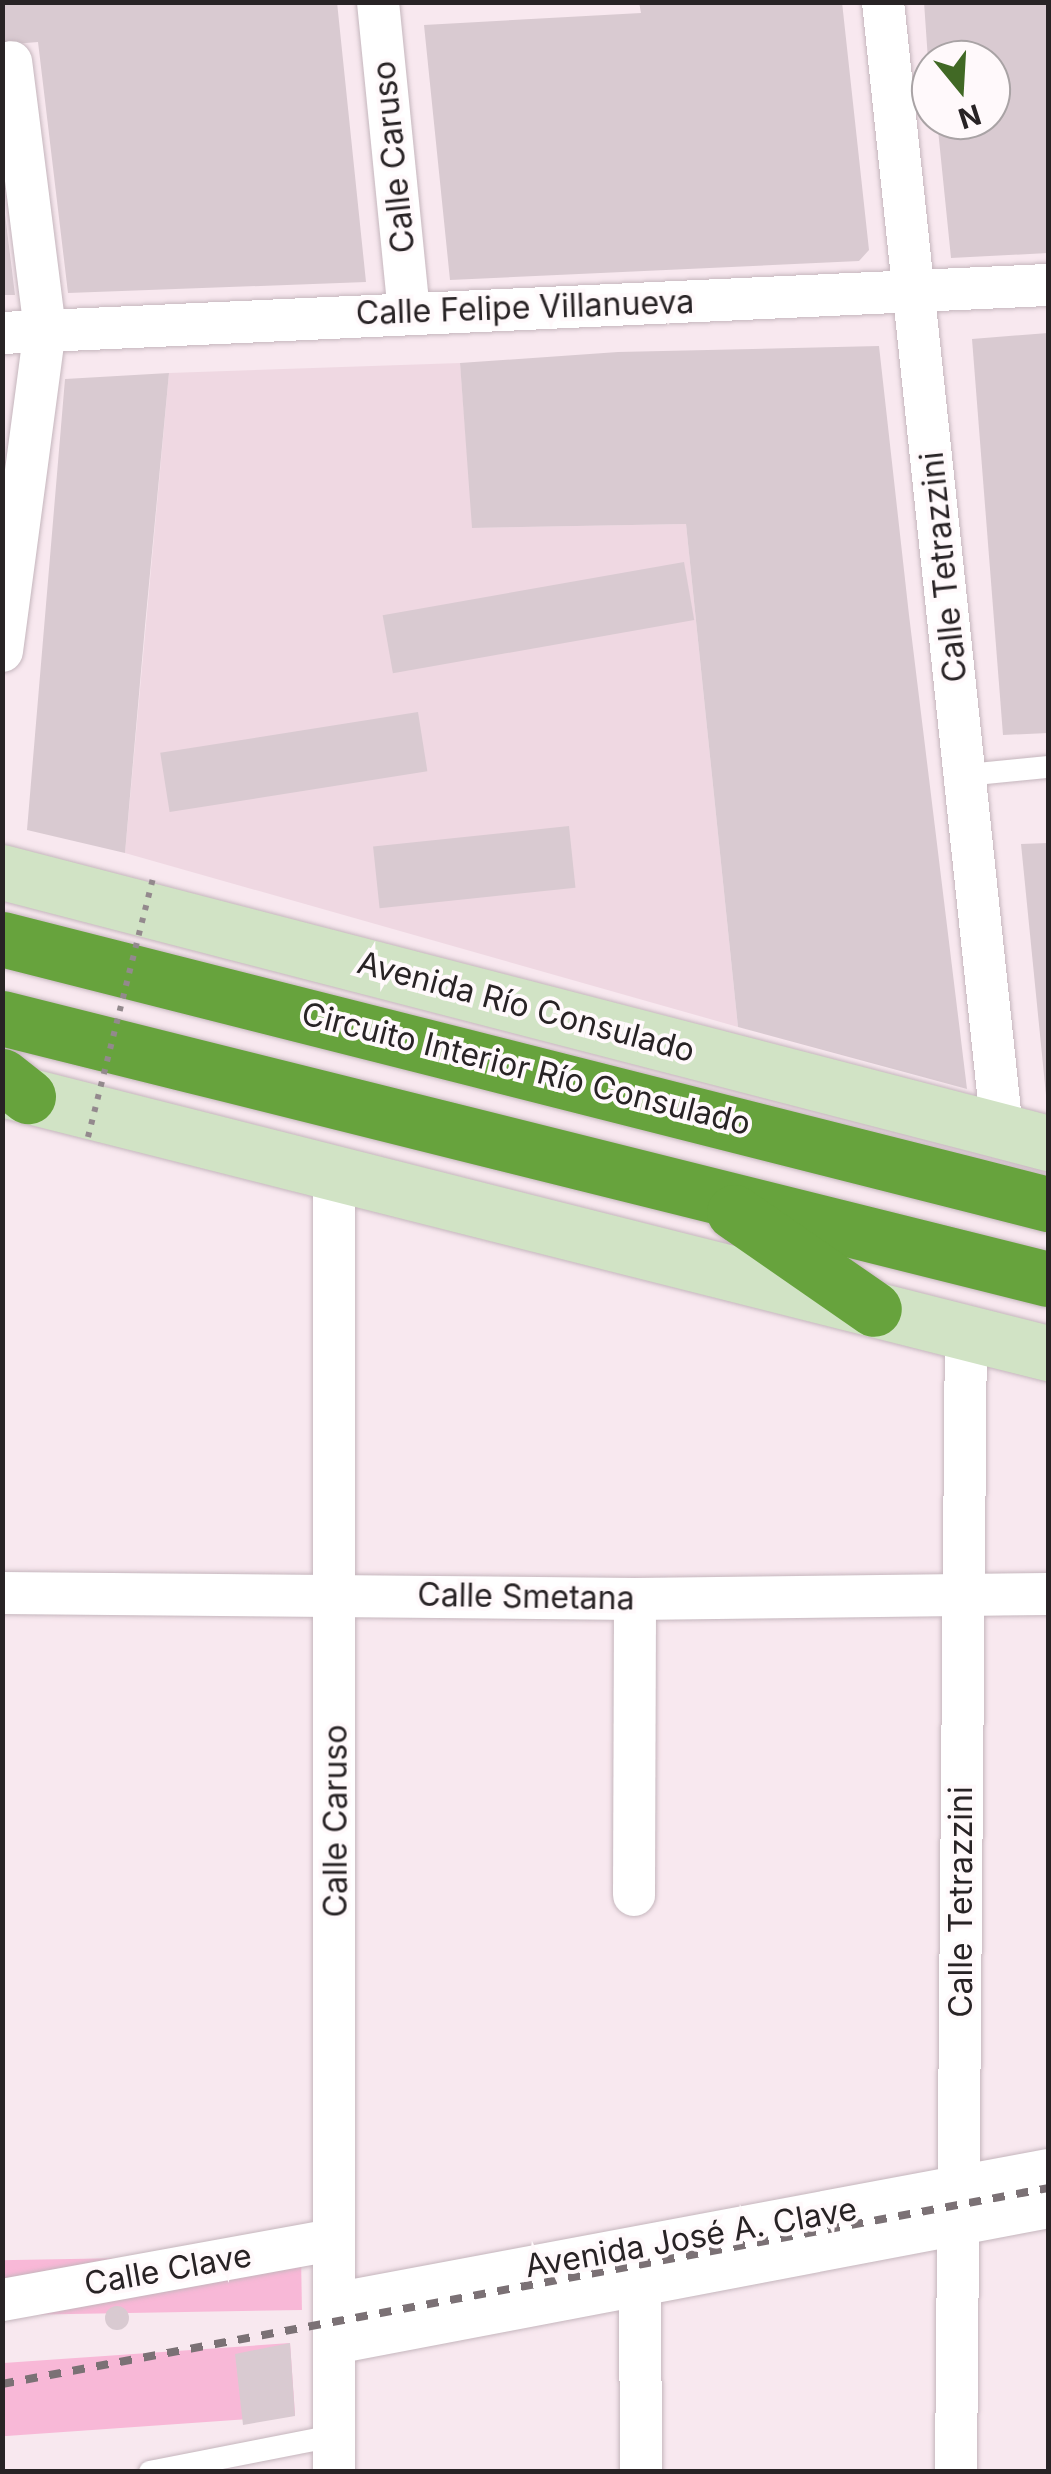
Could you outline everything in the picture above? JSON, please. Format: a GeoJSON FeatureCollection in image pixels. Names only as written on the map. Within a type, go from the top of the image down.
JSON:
{"type":"FeatureCollection","features":[{"type":"Feature","properties":{"kind":"highway","name":"Circuito Interior Río Consulado"},"geometry":{"type":"LineString","coordinates":[[2,939],[1048,1204]]}},
{"type":"Feature","properties":{"kind":"highway"},"geometry":{"type":"LineString","coordinates":[[2,1018],[1048,1278]]}},
{"type":"Feature","properties":{"kind":"highway"},"geometry":{"type":"LineString","coordinates":[[707,1194],[874,1309]]}},
{"type":"Feature","properties":{"kind":"main road","name":"Avenida Río Consulado"},"geometry":{"type":"LineString","coordinates":[[2,872],[1025,1137]]}},
{"type":"Feature","properties":{"kind":"main road"},"geometry":{"type":"LineString","coordinates":[[11,1087],[1048,1353]]}},
{"type":"Feature","properties":{"kind":"street","name":"Calle Caruso"},"geometry":{"type":"LineString","coordinates":[[378,2],[409,312]]}},
{"type":"Feature","properties":{"kind":"street","name":"Calle Tetrazzini"},"geometry":{"type":"LineString","coordinates":[[883,2],[966,775],[1025,1137]]}},
{"type":"Feature","properties":{"kind":"street"},"geometry":{"type":"LineString","coordinates":[[2,651],[45,330],[11,62]]}},
{"type":"Feature","properties":{"kind":"street","name":"Calle Felipe Villanueva"},"geometry":{"type":"LineString","coordinates":[[2,333],[1048,285]]}},
{"type":"Feature","properties":{"kind":"street","name":"Calle Caruso"},"geometry":{"type":"LineString","coordinates":[[334,1170],[338,1594],[334,2454]]}},
{"type":"Feature","properties":{"kind":"street","name":"Calle Tetrazzini"},"geometry":{"type":"LineString","coordinates":[[956,2472],[966,1332]]}},
{"type":"Feature","properties":{"kind":"street","name":"Calle Smetana"},"geometry":{"type":"LineString","coordinates":[[2,1593],[635,1599],[1048,1594]]}},
{"type":"Feature","properties":{"kind":"street"},"geometry":{"type":"LineString","coordinates":[[634,1896],[635,1599]]}},
{"type":"Feature","properties":{"kind":"street","name":"Avenida José A. Clave"},"geometry":{"type":"LineString","coordinates":[[334,2324],[640,2283],[959,2207],[1048,2170]]}},
{"type":"Feature","properties":{"kind":"street","name":"Avenida José A. Clave"},"geometry":{"type":"LineString","coordinates":[[334,2324],[959,2207],[1048,2207]]}},
{"type":"Feature","properties":{"kind":"street","name":"Calle Clave"},"geometry":{"type":"LineString","coordinates":[[2,2300],[333,2240]]}},
{"type":"Feature","properties":{"kind":"street"},"geometry":{"type":"LineString","coordinates":[[640,2283],[641,2472]]}},
{"type":"Feature","properties":{"kind":"lane"},"geometry":{"type":"LineString","coordinates":[[966,775],[1048,767]]}},
{"type":"Feature","properties":{"kind":"lane"},"geometry":{"type":"LineString","coordinates":[[150,2472],[334,2454]]}},
{"type":"Feature","properties":{"kind":"path"},"geometry":{"type":"LineString","coordinates":[[88,1137],[153,878]]}},
{"type":"Feature","properties":{"kind":"shaded area"},"geometry":{"type":"Polygon","coordinates":[[[460,363],[473,528],[686,524],[738,1027],[125,853],[169,373],[460,363]]]}},
{"type":"Feature","properties":{"kind":"shaded area"},"geometry":{"type":"Polygon","coordinates":[[[301,2255],[302,2310],[2,2315],[2,2260],[301,2255]]]}},
{"type":"Feature","properties":{"kind":"shaded area"},"geometry":{"type":"Polygon","coordinates":[[[290,2343],[295,2416],[3,2436],[2,2363],[290,2343]]]}},
{"type":"Feature","properties":{"kind":"building"},"geometry":{"type":"Polygon","coordinates":[[[2,2],[337,2],[366,282],[68,293],[38,42],[2,45],[2,2]]]}},
{"type":"Feature","properties":{"kind":"building"},"geometry":{"type":"Polygon","coordinates":[[[639,2],[842,2],[869,250],[859,261],[450,280],[424,25],[641,13],[639,2]]]}},
{"type":"Feature","properties":{"kind":"building"},"geometry":{"type":"Polygon","coordinates":[[[924,2],[1048,2],[1048,253],[951,258],[939,140],[1011,140],[1011,40],[927,40],[924,2]]]}},
{"type":"Feature","properties":{"kind":"building"},"geometry":{"type":"Polygon","coordinates":[[[5,214],[15,295],[2,295],[5,214]]]}},
{"type":"Feature","properties":{"kind":"building"},"geometry":{"type":"Polygon","coordinates":[[[1048,333],[1048,733],[1003,735],[972,339],[1048,333]]]}},
{"type":"Feature","properties":{"kind":"building"},"geometry":{"type":"Polygon","coordinates":[[[879,346],[967,1089],[738,1027],[686,524],[472,528],[460,363],[618,352],[879,346]]]}},
{"type":"Feature","properties":{"kind":"building"},"geometry":{"type":"Polygon","coordinates":[[[169,373],[125,853],[27,830],[65,379],[169,373]]]}},
{"type":"Feature","properties":{"kind":"building"},"geometry":{"type":"Polygon","coordinates":[[[684,562],[694,620],[393,673],[383,615],[684,562]]]}},
{"type":"Feature","properties":{"kind":"building"},"geometry":{"type":"Polygon","coordinates":[[[418,712],[427,771],[170,812],[160,753],[418,712]]]}},
{"type":"Feature","properties":{"kind":"building"},"geometry":{"type":"Polygon","coordinates":[[[569,826],[575,888],[380,908],[373,847],[569,826]]]}},
{"type":"Feature","properties":{"kind":"building"},"geometry":{"type":"Polygon","coordinates":[[[1048,843],[1048,1095],[1046,1095],[1021,844],[1048,843]]]}},
{"type":"Feature","properties":{"kind":"building"},"geometry":{"type":"Polygon","coordinates":[[[117,2306],[126,2309],[126,2327],[117,2330],[108,2327],[105,2318],[108,2309],[117,2306]]]}},
{"type":"Feature","properties":{"kind":"building"},"geometry":{"type":"Polygon","coordinates":[[[290,2343],[295,2416],[243,2425],[235,2354],[290,2343]]]}},
{"type":"Feature","properties":{"kind":"railway"},"geometry":{"type":"LineString","coordinates":[[2,2384],[1048,2188]]}}]}
